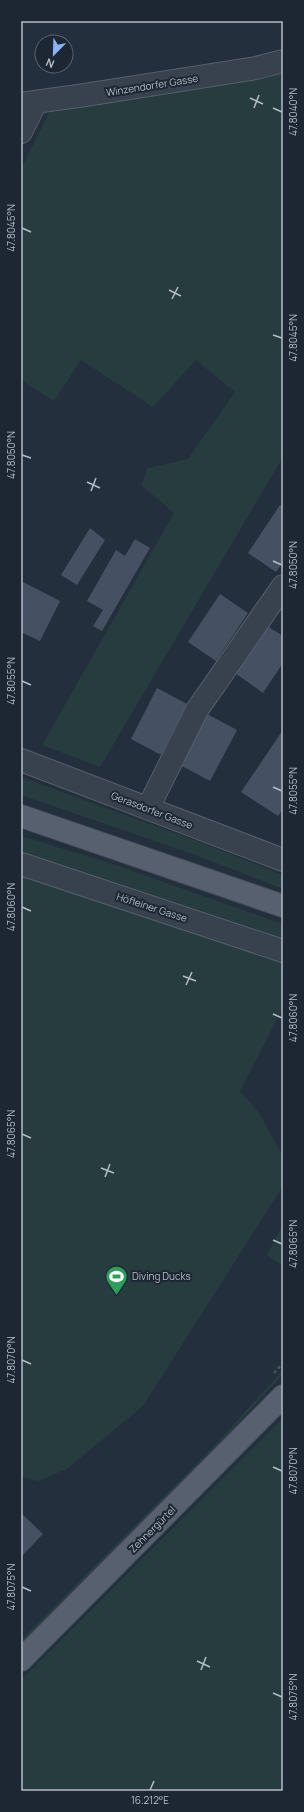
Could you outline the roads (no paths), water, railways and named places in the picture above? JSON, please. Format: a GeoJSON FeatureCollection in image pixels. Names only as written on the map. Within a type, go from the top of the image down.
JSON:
{"type":"FeatureCollection","features":[{"type":"Feature","properties":{"kind":"main road"},"geometry":{"type":"LineString","coordinates":[[21,816],[283,906]]}},
{"type":"Feature","properties":{"kind":"main road","name":"Zehnergürtel"},"geometry":{"type":"LineString","coordinates":[[21,1660],[283,1396]]}},
{"type":"Feature","properties":{"kind":"street","name":"Winzendorfer Gasse"},"geometry":{"type":"LineString","coordinates":[[28,103],[248,70],[283,61]]}},
{"type":"Feature","properties":{"kind":"street"},"geometry":{"type":"LineString","coordinates":[[21,132],[28,103]]}},
{"type":"Feature","properties":{"kind":"street"},"geometry":{"type":"LineString","coordinates":[[148,808],[197,710],[283,586]]}},
{"type":"Feature","properties":{"kind":"street","name":"Gerasdorfer Gasse"},"geometry":{"type":"LineString","coordinates":[[21,760],[283,860]]}},
{"type":"Feature","properties":{"kind":"street","name":"Höfleiner Gasse"},"geometry":{"type":"LineString","coordinates":[[21,864],[283,950]]}},
{"type":"Feature","properties":{"kind":"place","name":"Diving Ducks"},"geometry":{"type":"Point","coordinates":[117,1296]}}]}
